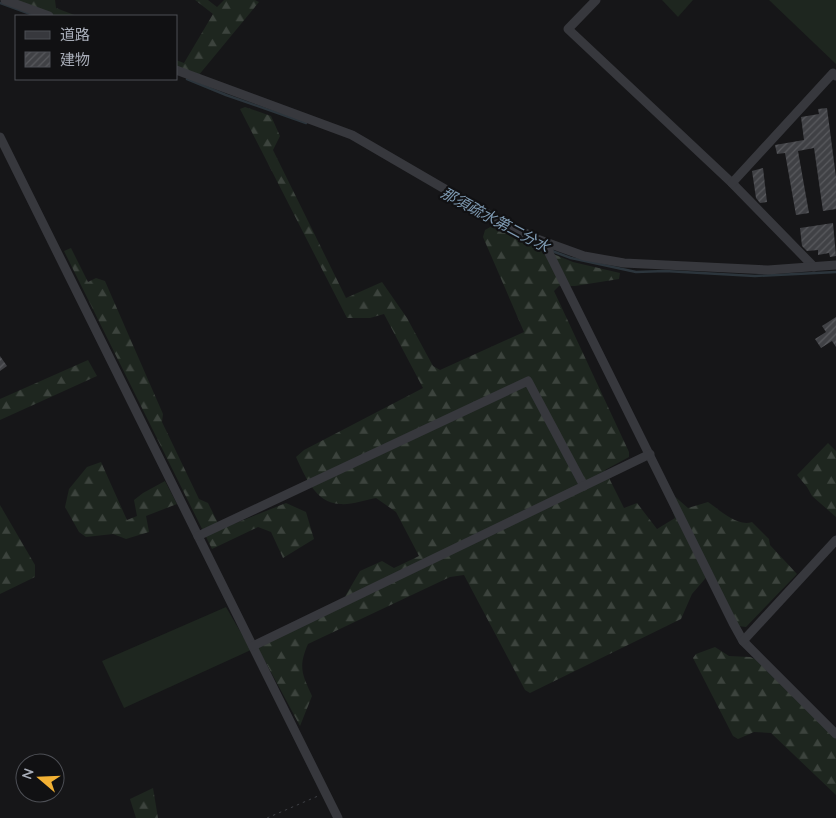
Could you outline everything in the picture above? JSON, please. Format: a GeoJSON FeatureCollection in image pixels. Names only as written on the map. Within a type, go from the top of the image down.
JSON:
{"type":"FeatureCollection","features":[{"type":"Feature","properties":{"kind":"street"},"geometry":{"type":"LineString","coordinates":[[5,0],[46,15]]}},
{"type":"Feature","properties":{"kind":"street"},"geometry":{"type":"LineString","coordinates":[[596,0],[568,29],[732,183],[814,267]]}},
{"type":"Feature","properties":{"kind":"street"},"geometry":{"type":"LineString","coordinates":[[178,71],[352,135],[486,213],[549,244],[584,256],[624,263],[768,270],[836,266]]}},
{"type":"Feature","properties":{"kind":"street"},"geometry":{"type":"LineString","coordinates":[[732,183],[833,73],[836,76]]}},
{"type":"Feature","properties":{"kind":"street"},"geometry":{"type":"LineString","coordinates":[[0,137],[338,818]]}},
{"type":"Feature","properties":{"kind":"street"},"geometry":{"type":"LineString","coordinates":[[549,244],[549,253],[743,641],[836,734]]}},
{"type":"Feature","properties":{"kind":"street"},"geometry":{"type":"LineString","coordinates":[[198,536],[528,380],[584,486]]}},
{"type":"Feature","properties":{"kind":"street"},"geometry":{"type":"LineString","coordinates":[[254,646],[650,454]]}},
{"type":"Feature","properties":{"kind":"street"},"geometry":{"type":"LineString","coordinates":[[743,641],[836,540]]}},
{"type":"Feature","properties":{"kind":"path"},"geometry":{"type":"LineString","coordinates":[[267,818],[326,793]]}},
{"type":"Feature","properties":{"kind":"green space"},"geometry":{"type":"Polygon","coordinates":[[[12,0],[55,0],[56,8],[74,15],[53,15],[12,0]]]}},
{"type":"Feature","properties":{"kind":"green space"},"geometry":{"type":"Polygon","coordinates":[[[195,0],[208,0],[217,7],[224,0],[255,0],[259,2],[198,76],[178,68],[178,61],[184,63],[213,14],[195,0]]]}},
{"type":"Feature","properties":{"kind":"green space"},"geometry":{"type":"Polygon","coordinates":[[[662,0],[693,0],[678,17],[662,0]]]}},
{"type":"Feature","properties":{"kind":"green space"},"geometry":{"type":"Polygon","coordinates":[[[769,0],[836,0],[836,64],[769,0]]]}},
{"type":"Feature","properties":{"kind":"green space"},"geometry":{"type":"Polygon","coordinates":[[[245,107],[271,116],[280,136],[273,150],[346,298],[382,282],[407,318],[433,366],[440,370],[524,332],[483,237],[485,230],[492,226],[521,241],[573,262],[620,273],[619,279],[575,286],[559,286],[554,291],[629,452],[629,457],[605,470],[624,508],[637,503],[657,529],[675,518],[668,499],[672,494],[688,508],[708,502],[735,520],[746,523],[752,522],[769,539],[770,545],[797,574],[746,627],[738,626],[710,573],[692,594],[681,619],[530,693],[525,690],[464,575],[450,577],[308,644],[302,670],[312,696],[300,726],[258,648],[343,600],[360,571],[382,561],[394,568],[419,556],[396,512],[376,498],[344,504],[324,499],[312,487],[296,457],[304,450],[423,388],[384,314],[370,318],[347,318],[240,109],[245,107]]]}},
{"type":"Feature","properties":{"kind":"green space"},"geometry":{"type":"Polygon","coordinates":[[[71,248],[88,282],[96,278],[105,281],[163,414],[162,422],[199,499],[208,503],[221,529],[286,503],[306,512],[314,539],[283,558],[271,532],[258,527],[212,549],[64,251],[71,248]]]}},
{"type":"Feature","properties":{"kind":"green space"},"geometry":{"type":"Polygon","coordinates":[[[88,360],[97,376],[0,420],[0,399],[88,360]]]}},
{"type":"Feature","properties":{"kind":"green space"},"geometry":{"type":"Polygon","coordinates":[[[828,443],[836,451],[836,517],[812,496],[797,475],[828,443]]]}},
{"type":"Feature","properties":{"kind":"green space"},"geometry":{"type":"Polygon","coordinates":[[[101,462],[127,520],[137,516],[134,500],[165,481],[177,504],[146,516],[149,532],[126,539],[113,534],[86,537],[79,532],[65,507],[69,489],[87,467],[101,462]]]}},
{"type":"Feature","properties":{"kind":"green space"},"geometry":{"type":"Polygon","coordinates":[[[0,505],[35,565],[35,577],[0,594],[0,505]]]}},
{"type":"Feature","properties":{"kind":"green space"},"geometry":{"type":"Polygon","coordinates":[[[226,607],[251,650],[124,708],[102,661],[226,607]]]}},
{"type":"Feature","properties":{"kind":"green space"},"geometry":{"type":"Polygon","coordinates":[[[715,647],[729,656],[750,657],[758,660],[836,738],[836,795],[771,733],[754,732],[738,739],[733,736],[693,658],[696,654],[715,647]]]}},
{"type":"Feature","properties":{"kind":"green space"},"geometry":{"type":"Polygon","coordinates":[[[153,788],[158,818],[136,818],[130,799],[153,788]]]}},
{"type":"Feature","properties":{"kind":"building"},"geometry":{"type":"Polygon","coordinates":[[[827,108],[836,177],[836,209],[823,211],[814,148],[798,151],[809,213],[796,215],[785,153],[777,154],[775,145],[804,140],[801,117],[819,114],[818,109],[827,108]]]}},
{"type":"Feature","properties":{"kind":"building"},"geometry":{"type":"Polygon","coordinates":[[[763,168],[767,202],[760,203],[756,198],[752,171],[763,168]]]}},
{"type":"Feature","properties":{"kind":"building"},"geometry":{"type":"Polygon","coordinates":[[[833,223],[836,256],[830,257],[829,253],[818,255],[818,250],[807,251],[802,246],[800,228],[833,223]]]}},
{"type":"Feature","properties":{"kind":"building"},"geometry":{"type":"Polygon","coordinates":[[[836,317],[836,347],[832,341],[821,348],[815,339],[826,332],[822,326],[836,317]]]}},
{"type":"Feature","properties":{"kind":"building"},"geometry":{"type":"Polygon","coordinates":[[[0,356],[7,366],[0,371],[0,356]]]}},
{"type":"Feature","properties":{"kind":"waterway","name":"那須疏水第二分水"},"geometry":{"type":"LineString","coordinates":[[0,3],[33,15]]}},
{"type":"Feature","properties":{"kind":"waterway","name":"那須疏水第二分水"},"geometry":{"type":"LineString","coordinates":[[187,79],[306,123]]}},
{"type":"Feature","properties":{"kind":"waterway","name":"那須疏水第二分水"},"geometry":{"type":"LineString","coordinates":[[492,221],[547,249]]}},
{"type":"Feature","properties":{"kind":"waterway","name":"那須疏水第二分水"},"geometry":{"type":"LineString","coordinates":[[552,251],[571,258],[636,272],[665,271],[755,276],[836,272]]}}]}
